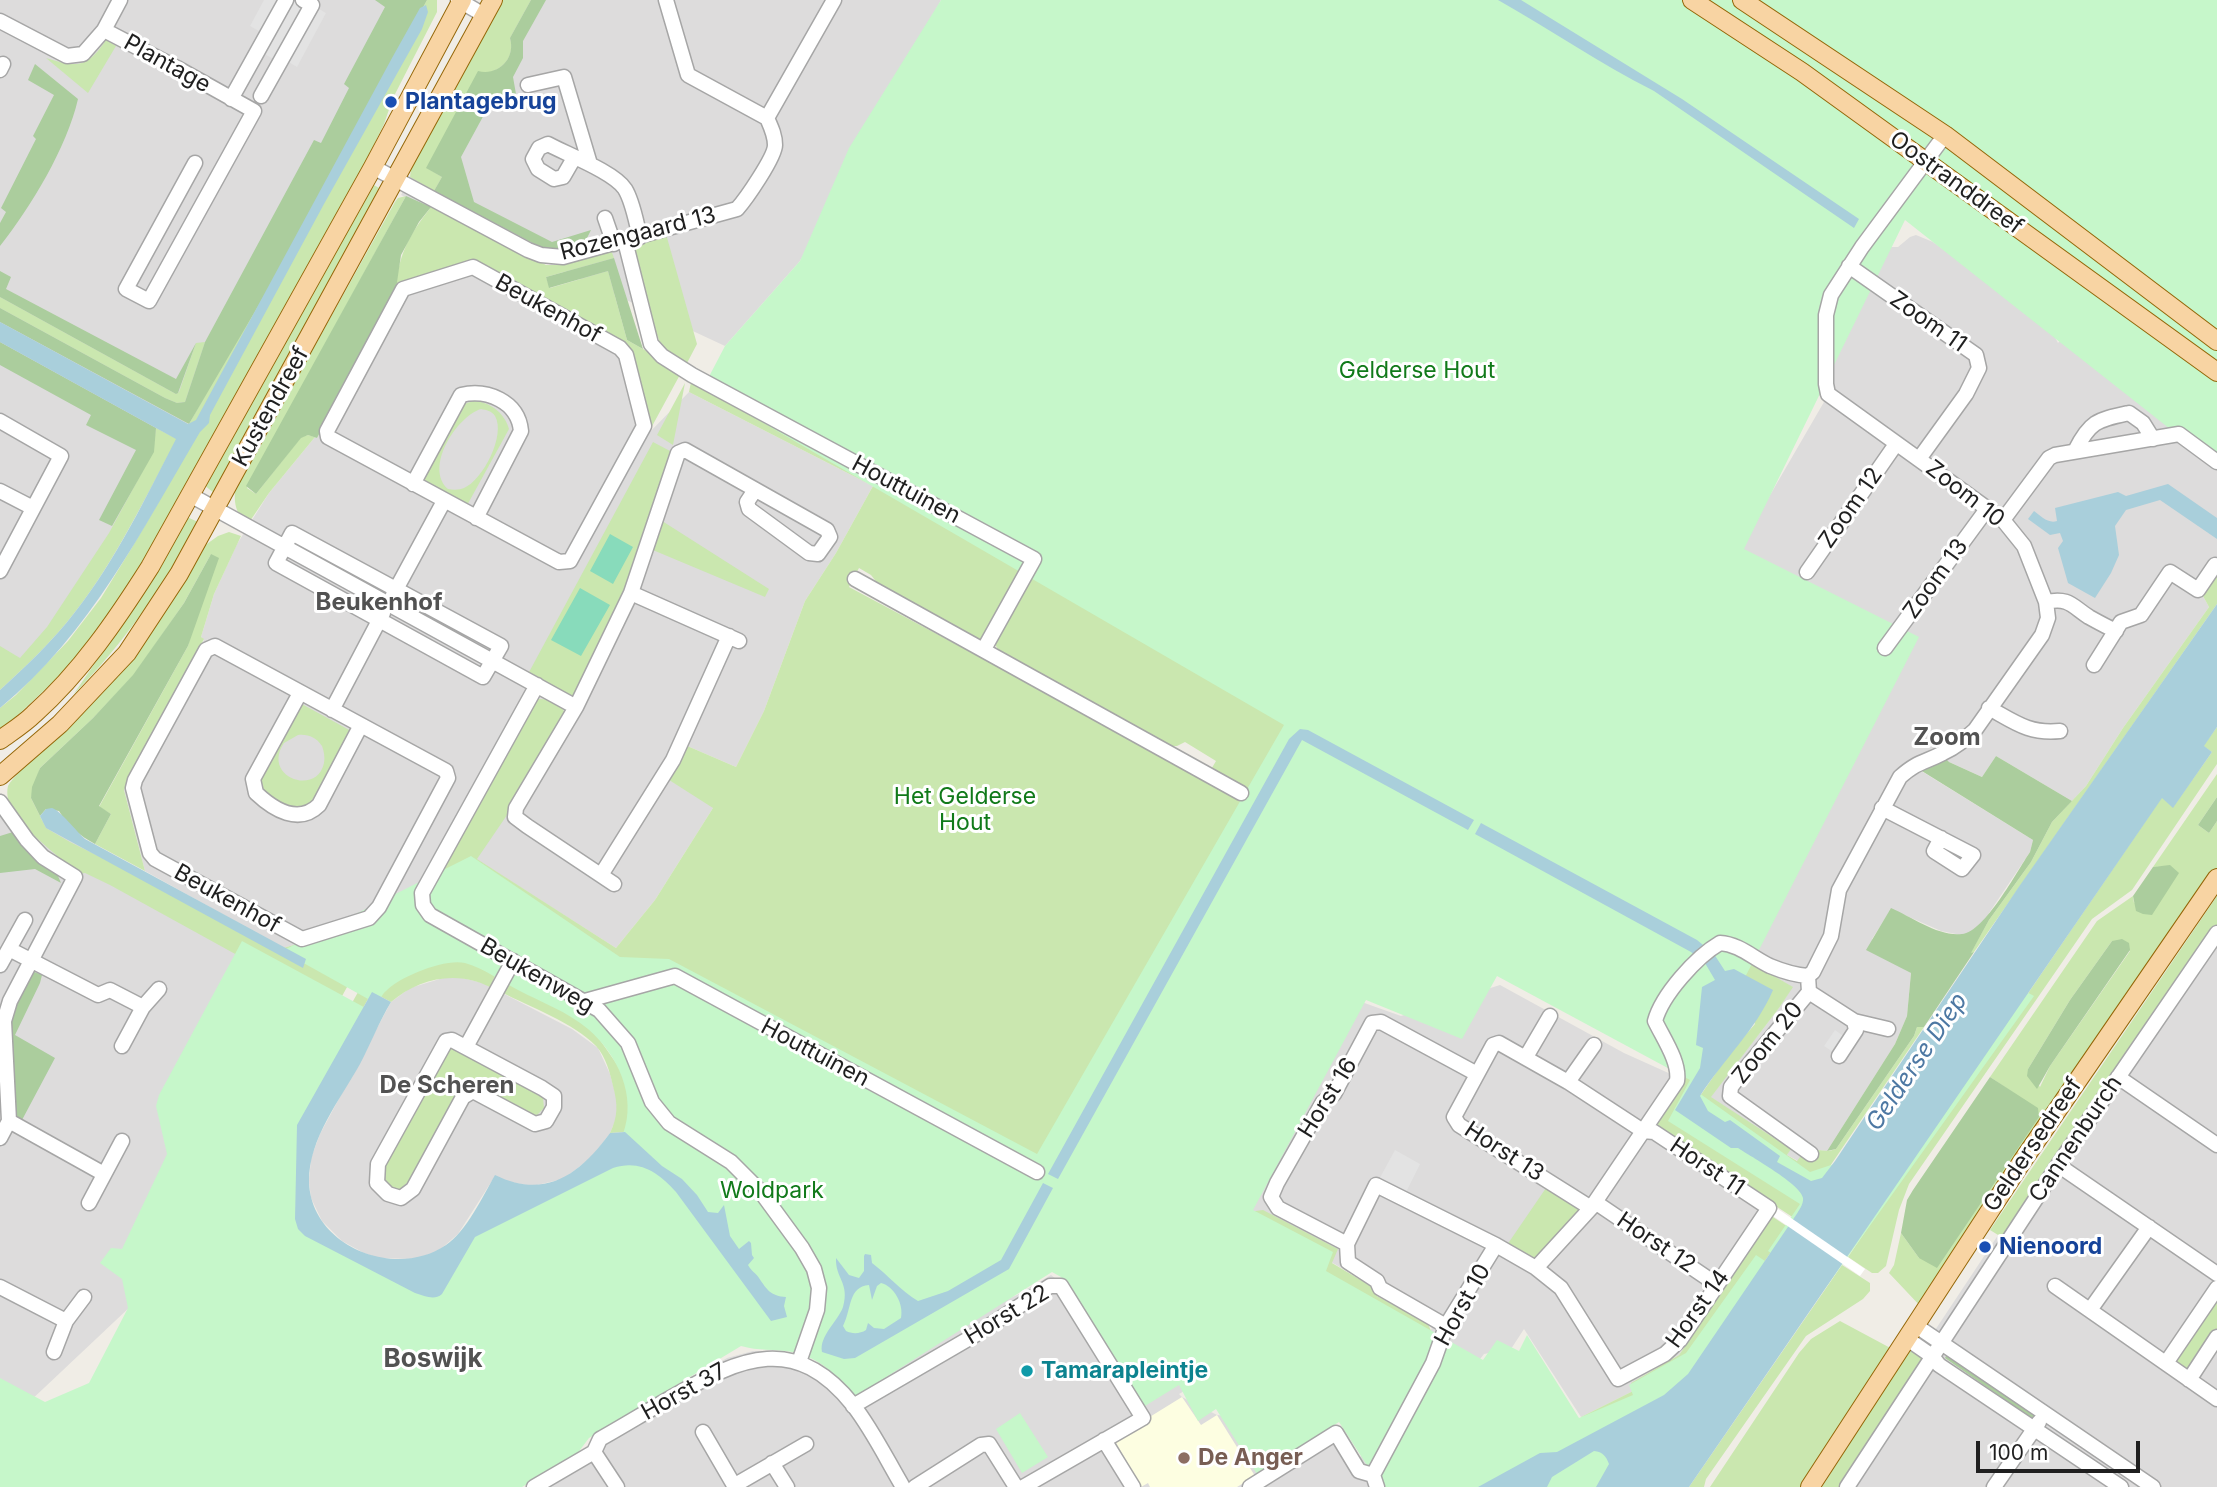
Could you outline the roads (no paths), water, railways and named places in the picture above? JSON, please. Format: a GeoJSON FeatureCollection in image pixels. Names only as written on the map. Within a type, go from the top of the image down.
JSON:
{"type":"FeatureCollection","features":[{"type":"Feature","properties":{"kind":"main road","name":"Oostranddreef"},"geometry":{"type":"LineString","coordinates":[[1692,0],[1801,72],[2217,372]]}},
{"type":"Feature","properties":{"kind":"main road","name":"Oostranddreef"},"geometry":{"type":"LineString","coordinates":[[1742,0],[1945,135],[2217,341]]}},
{"type":"Feature","properties":{"kind":"main road","name":"Kustendreef"},"geometry":{"type":"LineString","coordinates":[[0,740],[34,714],[68,679],[118,617],[192,496],[373,167],[460,1]]}},
{"type":"Feature","properties":{"kind":"main road","name":"Kustendreef"},"geometry":{"type":"LineString","coordinates":[[0,776],[60,724],[127,653],[179,574],[488,8]]}},
{"type":"Feature","properties":{"kind":"main road","name":"Geldersedreef"},"geometry":{"type":"LineString","coordinates":[[1819,1487],[2023,1160],[2217,878]]}},
{"type":"Feature","properties":{"kind":"main road","name":"Geldersedreef"},"geometry":{"type":"LineString","coordinates":[[1810,1487],[2217,891]]}},
{"type":"Feature","properties":{"kind":"street","name":"Plantage"},"geometry":{"type":"LineString","coordinates":[[0,21],[67,56],[83,54],[104,30],[120,0]]}},
{"type":"Feature","properties":{"kind":"street","name":"Plantage"},"geometry":{"type":"LineString","coordinates":[[230,99],[286,0]]}},
{"type":"Feature","properties":{"kind":"street"},"geometry":{"type":"LineString","coordinates":[[261,96],[312,5],[303,0]]}},
{"type":"Feature","properties":{"kind":"street"},"geometry":{"type":"LineString","coordinates":[[666,0],[688,75],[767,118],[834,0]]}},
{"type":"Feature","properties":{"kind":"street"},"geometry":{"type":"LineString","coordinates":[[460,1],[488,8]]}},
{"type":"Feature","properties":{"kind":"street","name":"Plantage"},"geometry":{"type":"LineString","coordinates":[[104,30],[254,111],[149,301],[127,289],[195,163]]}},
{"type":"Feature","properties":{"kind":"street"},"geometry":{"type":"LineString","coordinates":[[258,50],[280,63]]}},
{"type":"Feature","properties":{"kind":"street"},"geometry":{"type":"LineString","coordinates":[[528,85],[564,77],[590,163]]}},
{"type":"Feature","properties":{"kind":"street","name":"Rozengaard 13"},"geometry":{"type":"LineString","coordinates":[[373,167],[527,250],[541,255],[563,257],[737,209],[775,149],[774,135],[767,118]]}},
{"type":"Feature","properties":{"kind":"street"},"geometry":{"type":"LineString","coordinates":[[1926,161],[1945,135]]}},
{"type":"Feature","properties":{"kind":"street"},"geometry":{"type":"LineString","coordinates":[[574,158],[590,163],[624,186],[640,237]]}},
{"type":"Feature","properties":{"kind":"street","name":"Zoom 10"},"geometry":{"type":"LineString","coordinates":[[1808,976],[1813,972],[1832,936],[1839,890],[1900,778],[1915,764],[1941,755],[1961,743],[1975,730],[2042,635],[2048,618],[2046,602],[2024,545],[2003,520],[1828,394],[1826,315],[1831,295],[1926,161]]}},
{"type":"Feature","properties":{"kind":"street"},"geometry":{"type":"LineString","coordinates":[[174,202],[197,215]]}},
{"type":"Feature","properties":{"kind":"street"},"geometry":{"type":"LineString","coordinates":[[605,218],[620,243]]}},
{"type":"Feature","properties":{"kind":"street","name":"Houttuinen"},"geometry":{"type":"LineString","coordinates":[[620,243],[651,344],[662,356],[1034,559],[984,649]]}},
{"type":"Feature","properties":{"kind":"street","name":"Zoom 11"},"geometry":{"type":"LineString","coordinates":[[1849,266],[1976,355],[1979,368],[1966,394],[1919,459]]}},
{"type":"Feature","properties":{"kind":"street","name":"Beukenhof"},"geometry":{"type":"LineString","coordinates":[[473,268],[621,348],[626,355],[644,426],[570,561],[559,562],[444,501],[328,437],[327,431],[403,289],[473,268]]}},
{"type":"Feature","properties":{"kind":"street"},"geometry":{"type":"LineString","coordinates":[[413,484],[461,396],[475,392],[500,398],[520,422],[521,431],[476,518]]}},
{"type":"Feature","properties":{"kind":"street"},"geometry":{"type":"LineString","coordinates":[[2075,451],[2084,432],[2092,423],[2129,413],[2144,423],[2153,439]]}},
{"type":"Feature","properties":{"kind":"street"},"geometry":{"type":"LineString","coordinates":[[0,421],[61,456],[0,570]]}},
{"type":"Feature","properties":{"kind":"street"},"geometry":{"type":"LineString","coordinates":[[2003,520],[2049,458],[2075,451],[2179,434],[2217,462]]}},
{"type":"Feature","properties":{"kind":"street","name":"Zoom 12"},"geometry":{"type":"LineString","coordinates":[[1807,572],[1896,444]]}},
{"type":"Feature","properties":{"kind":"street"},"geometry":{"type":"LineString","coordinates":[[614,884],[515,817],[516,808],[576,707],[631,593],[678,453],[685,450],[827,530],[830,537],[818,554],[809,553],[749,509],[747,502],[755,490]]}},
{"type":"Feature","properties":{"kind":"street"},"geometry":{"type":"LineString","coordinates":[[0,491],[33,508]]}},
{"type":"Feature","properties":{"kind":"street"},"geometry":{"type":"LineString","coordinates":[[192,496],[576,707]]}},
{"type":"Feature","properties":{"kind":"street"},"geometry":{"type":"LineString","coordinates":[[332,710],[444,501]]}},
{"type":"Feature","properties":{"kind":"street","name":"Zoom 13"},"geometry":{"type":"LineString","coordinates":[[1885,648],[1987,509]]}},
{"type":"Feature","properties":{"kind":"street"},"geometry":{"type":"LineString","coordinates":[[292,533],[396,589],[501,646],[483,677],[276,563],[292,533]]}},
{"type":"Feature","properties":{"kind":"street"},"geometry":{"type":"LineString","coordinates":[[2094,665],[2121,622],[2141,615],[2170,572],[2197,590],[2215,565]]}},
{"type":"Feature","properties":{"kind":"street"},"geometry":{"type":"LineString","coordinates":[[855,579],[1241,793]]}},
{"type":"Feature","properties":{"kind":"street"},"geometry":{"type":"LineString","coordinates":[[601,875],[673,760],[734,638],[631,593]]}},
{"type":"Feature","properties":{"kind":"street"},"geometry":{"type":"LineString","coordinates":[[2046,602],[2059,599],[2071,603],[2089,617],[2116,631]]}},
{"type":"Feature","properties":{"kind":"street","name":"Beukenhof"},"geometry":{"type":"LineString","coordinates":[[215,646],[300,693],[446,771],[448,778],[379,907],[369,918],[302,939],[155,859],[150,853],[133,788],[206,650],[215,646]]}},
{"type":"Feature","properties":{"kind":"street","name":"Beukenweg"},"geometry":{"type":"LineString","coordinates":[[537,685],[422,893],[423,905],[430,915],[599,1010],[628,1042],[652,1102],[668,1123],[731,1162],[761,1192],[802,1248],[814,1269],[819,1287],[817,1310],[799,1362]]}},
{"type":"Feature","properties":{"kind":"street"},"geometry":{"type":"LineString","coordinates":[[300,693],[253,779],[256,793],[284,812],[298,816],[312,813],[319,805],[361,725]]}},
{"type":"Feature","properties":{"kind":"street"},"geometry":{"type":"LineString","coordinates":[[1989,708],[2040,733],[2060,731]]}},
{"type":"Feature","properties":{"kind":"street"},"geometry":{"type":"LineString","coordinates":[[0,802],[27,840],[43,857],[75,877],[2,1020],[9,1121],[0,1139]]}},
{"type":"Feature","properties":{"kind":"street"},"geometry":{"type":"LineString","coordinates":[[1882,808],[1941,838]]}},
{"type":"Feature","properties":{"kind":"street"},"geometry":{"type":"LineString","coordinates":[[0,965],[25,920]]}},
{"type":"Feature","properties":{"kind":"street","name":"Cannenburch"},"geometry":{"type":"LineString","coordinates":[[1847,1487],[2058,1165],[2217,933]]}},
{"type":"Feature","properties":{"kind":"street","name":"Horst 11"},"geometry":{"type":"LineString","coordinates":[[1643,1131],[1677,1081],[1678,1074],[1655,1021],[1666,995],[1716,944],[1730,943],[1769,965],[1795,975],[1808,976]]}},
{"type":"Feature","properties":{"kind":"street"},"geometry":{"type":"LineString","coordinates":[[9,948],[98,995],[110,990],[143,1007]]}},
{"type":"Feature","properties":{"kind":"street"},"geometry":{"type":"LineString","coordinates":[[466,1047],[513,961]]}},
{"type":"Feature","properties":{"kind":"street","name":"Houttuinen"},"geometry":{"type":"LineString","coordinates":[[585,1000],[675,976],[1037,1172]]}},
{"type":"Feature","properties":{"kind":"street","name":"Zoom 20"},"geometry":{"type":"LineString","coordinates":[[1808,976],[1809,992],[1737,1079],[1731,1087],[1730,1096],[1811,1154]]}},
{"type":"Feature","properties":{"kind":"street"},"geometry":{"type":"LineString","coordinates":[[122,1046],[143,1007],[159,989]]}},
{"type":"Feature","properties":{"kind":"street"},"geometry":{"type":"LineString","coordinates":[[1809,992],[1854,1021],[1888,1029]]}},
{"type":"Feature","properties":{"kind":"street"},"geometry":{"type":"LineString","coordinates":[[1526,1057],[1550,1016]]}},
{"type":"Feature","properties":{"kind":"street"},"geometry":{"type":"LineString","coordinates":[[1839,1056],[1856,1030],[1854,1021]]}},
{"type":"Feature","properties":{"kind":"street","name":"Horst 16"},"geometry":{"type":"LineString","coordinates":[[1347,1244],[1278,1208],[1271,1197],[1323,1102],[1334,1094],[1372,1023],[1381,1022],[1477,1074]]}},
{"type":"Feature","properties":{"kind":"street"},"geometry":{"type":"LineString","coordinates":[[452,1040],[466,1047],[554,1096],[554,1107],[546,1121],[535,1124],[473,1091],[463,1097],[414,1189],[401,1198],[388,1194],[377,1183],[378,1164],[446,1041],[452,1040]]}},
{"type":"Feature","properties":{"kind":"street","name":"Horst 11"},"geometry":{"type":"LineString","coordinates":[[1493,1045],[1499,1043],[1526,1057],[1643,1131],[1654,1132],[1769,1208]]}},
{"type":"Feature","properties":{"kind":"street","name":"Horst 13"},"geometry":{"type":"LineString","coordinates":[[1493,1045],[1454,1117],[1459,1125],[1593,1205]]}},
{"type":"Feature","properties":{"kind":"street"},"geometry":{"type":"LineString","coordinates":[[1568,1082],[1594,1045]]}},
{"type":"Feature","properties":{"kind":"street"},"geometry":{"type":"LineString","coordinates":[[2118,1077],[2215,1138]]}},
{"type":"Feature","properties":{"kind":"street"},"geometry":{"type":"LineString","coordinates":[[9,1121],[104,1174]]}},
{"type":"Feature","properties":{"kind":"street"},"geometry":{"type":"LineString","coordinates":[[1536,1268],[1593,1205],[1643,1131]]}},
{"type":"Feature","properties":{"kind":"street"},"geometry":{"type":"LineString","coordinates":[[89,1203],[122,1141]]}},
{"type":"Feature","properties":{"kind":"street"},"geometry":{"type":"LineString","coordinates":[[2058,1165],[2217,1274]]}},
{"type":"Feature","properties":{"kind":"street"},"geometry":{"type":"LineString","coordinates":[[1446,1326],[1380,1288],[1377,1281],[1348,1262],[1347,1244],[1376,1185],[1496,1245]]}},
{"type":"Feature","properties":{"kind":"street","name":"Horst 12"},"geometry":{"type":"LineString","coordinates":[[1593,1205],[1716,1284]]}},
{"type":"Feature","properties":{"kind":"street","name":"Horst 14"},"geometry":{"type":"LineString","coordinates":[[1536,1268],[1561,1288],[1618,1379],[1665,1354],[1681,1340],[1769,1208]]}},
{"type":"Feature","properties":{"kind":"street"},"geometry":{"type":"LineString","coordinates":[[2090,1310],[2149,1227]]}},
{"type":"Feature","properties":{"kind":"street","name":"Horst 10"},"geometry":{"type":"LineString","coordinates":[[1375,1481],[1433,1363],[1446,1326],[1496,1245],[1536,1268]]}},
{"type":"Feature","properties":{"kind":"street","name":"Horst 22"},"geometry":{"type":"LineString","coordinates":[[853,1406],[975,1335],[1050,1286],[1061,1286],[1143,1418],[1023,1487]]}},
{"type":"Feature","properties":{"kind":"street"},"geometry":{"type":"LineString","coordinates":[[2055,1286],[2217,1399]]}},
{"type":"Feature","properties":{"kind":"street"},"geometry":{"type":"LineString","coordinates":[[0,1287],[66,1321]]}},
{"type":"Feature","properties":{"kind":"street"},"geometry":{"type":"LineString","coordinates":[[2166,1363],[2217,1288]]}},
{"type":"Feature","properties":{"kind":"street"},"geometry":{"type":"LineString","coordinates":[[54,1352],[66,1321],[84,1297]]}},
{"type":"Feature","properties":{"kind":"street"},"geometry":{"type":"LineString","coordinates":[[1914,1333],[1940,1342],[2153,1487]]}},
{"type":"Feature","properties":{"kind":"street"},"geometry":{"type":"LineString","coordinates":[[1914,1333],[1939,1366],[2115,1483],[2120,1464]]}},
{"type":"Feature","properties":{"kind":"street"},"geometry":{"type":"LineString","coordinates":[[2189,1380],[2217,1337]]}},
{"type":"Feature","properties":{"kind":"street","name":"Horst 37"},"geometry":{"type":"LineString","coordinates":[[534,1487],[594,1452],[600,1439],[713,1373],[737,1363],[761,1359],[799,1362],[828,1379],[853,1406],[903,1487]]}},
{"type":"Feature","properties":{"kind":"street"},"geometry":{"type":"LineString","coordinates":[[1994,1487],[2044,1414]]}},
{"type":"Feature","properties":{"kind":"street"},"geometry":{"type":"LineString","coordinates":[[703,1433],[735,1486],[806,1444]]}},
{"type":"Feature","properties":{"kind":"street"},"geometry":{"type":"LineString","coordinates":[[1257,1485],[1336,1433],[1359,1471],[1375,1481]]}},
{"type":"Feature","properties":{"kind":"street"},"geometry":{"type":"LineString","coordinates":[[1104,1440],[1133,1487]]}},
{"type":"Feature","properties":{"kind":"street"},"geometry":{"type":"LineString","coordinates":[[915,1487],[981,1445],[989,1444],[1016,1487]]}},
{"type":"Feature","properties":{"kind":"street"},"geometry":{"type":"LineString","coordinates":[[594,1452],[617,1487]]}},
{"type":"Feature","properties":{"kind":"street"},"geometry":{"type":"LineString","coordinates":[[772,1463],[787,1487]]}},
{"type":"Feature","properties":{"kind":"water"},"geometry":{"type":"Polygon","coordinates":[[[1498,0],[1521,0],[1682,99],[1859,219],[1854,228],[1654,91],[1498,0]]]}},
{"type":"Feature","properties":{"kind":"water"},"geometry":{"type":"Polygon","coordinates":[[[426,5],[428,12],[422,29],[324,204],[210,415],[209,423],[200,432],[135,543],[88,614],[32,679],[0,708],[0,690],[58,633],[104,571],[130,528],[176,439],[0,342],[0,322],[188,424],[196,420],[392,58],[420,8],[426,5]]]}},
{"type":"Feature","properties":{"kind":"water"},"geometry":{"type":"Polygon","coordinates":[[[2168,484],[2217,518],[2217,539],[2160,500],[2126,510],[2115,526],[2119,555],[2095,598],[2068,583],[2058,548],[2063,541],[2060,533],[2050,535],[2028,519],[2034,511],[2054,522],[2057,521],[2055,508],[2118,492],[2126,496],[2168,484]]]}},
{"type":"Feature","properties":{"kind":"water","name":"Gelderse Diep"},"geometry":{"type":"Polygon","coordinates":[[[2217,604],[2217,727],[2204,746],[2212,752],[2173,808],[2162,798],[1689,1487],[1596,1487],[1609,1464],[1604,1455],[1594,1451],[1552,1477],[1547,1487],[1478,1487],[1540,1453],[1557,1452],[1664,1395],[1688,1374],[1797,1213],[1803,1200],[1800,1192],[1775,1171],[1738,1148],[1731,1148],[1675,1110],[1700,1068],[1703,1048],[1696,1045],[1702,987],[1715,980],[1705,963],[1691,952],[1475,834],[1481,823],[1697,940],[1714,954],[1725,971],[1734,969],[1773,990],[1758,1018],[1700,1096],[1708,1111],[1725,1122],[1730,1120],[1780,1156],[1777,1162],[1811,1181],[1822,1178],[2018,888],[2217,604]]]}},
{"type":"Feature","properties":{"kind":"water"},"geometry":{"type":"Polygon","coordinates":[[[1300,729],[1308,730],[1474,820],[1468,830],[1302,740],[1058,1179],[1048,1174],[1289,739],[1300,729]]]}},
{"type":"Feature","properties":{"kind":"water"},"geometry":{"type":"Polygon","coordinates":[[[52,808],[85,839],[306,959],[303,968],[46,828],[40,816],[46,809],[52,808]]]}},
{"type":"Feature","properties":{"kind":"water"},"geometry":{"type":"Polygon","coordinates":[[[372,992],[391,1002],[360,1064],[327,1120],[310,1165],[309,1181],[313,1204],[324,1223],[339,1239],[359,1250],[381,1257],[403,1259],[426,1255],[446,1245],[460,1232],[495,1175],[530,1185],[546,1184],[574,1171],[599,1148],[610,1133],[625,1132],[662,1166],[682,1179],[708,1212],[718,1213],[724,1205],[730,1236],[739,1249],[749,1241],[751,1243],[754,1258],[748,1265],[770,1292],[786,1297],[784,1306],[787,1317],[771,1321],[676,1192],[656,1174],[632,1165],[613,1168],[475,1237],[442,1294],[436,1297],[415,1293],[305,1236],[298,1229],[295,1219],[297,1125],[372,992]]]}},
{"type":"Feature","properties":{"kind":"water"},"geometry":{"type":"Polygon","coordinates":[[[1043,1183],[1053,1188],[1009,1269],[855,1358],[844,1359],[822,1352],[823,1340],[841,1312],[845,1299],[836,1258],[849,1275],[859,1278],[864,1271],[865,1254],[871,1255],[872,1263],[918,1301],[948,1291],[1001,1260],[1043,1183]],[[881,1283],[877,1286],[872,1300],[869,1285],[857,1290],[843,1326],[846,1331],[861,1332],[866,1330],[868,1323],[874,1328],[884,1329],[901,1318],[899,1302],[894,1292],[881,1283]]]}},
{"type":"Feature","properties":{"kind":"place","name":"Plantagebrug"},"geometry":{"type":"Point","coordinates":[391,102]}},
{"type":"Feature","properties":{"kind":"place","name":"Nienoord"},"geometry":{"type":"Point","coordinates":[1985,1247]}},
{"type":"Feature","properties":{"kind":"place","name":"Tamarapleintje"},"geometry":{"type":"Point","coordinates":[1027,1371]}},
{"type":"Feature","properties":{"kind":"place","name":"De Anger"},"geometry":{"type":"Point","coordinates":[1184,1458]}},
{"type":"Feature","properties":{"kind":"district","name":"Beukenhof"},"geometry":{"type":"Point","coordinates":[379,603]}},
{"type":"Feature","properties":{"kind":"district","name":"Zoom"},"geometry":{"type":"Point","coordinates":[1947,738]}},
{"type":"Feature","properties":{"kind":"district","name":"De Scheren"},"geometry":{"type":"Point","coordinates":[447,1086]}},
{"type":"Feature","properties":{"kind":"district","name":"Boswijk"},"geometry":{"type":"Point","coordinates":[433,1359]}},
{"type":"Feature","properties":{"kind":"park label","name":"Gelderse Hout"},"geometry":{"type":"Point","coordinates":[1417,371]}},
{"type":"Feature","properties":{"kind":"park label","name":"Het Gelderse Hout"},"geometry":{"type":"Point","coordinates":[965,810]}},
{"type":"Feature","properties":{"kind":"park label","name":"Woldpark"},"geometry":{"type":"Point","coordinates":[772,1191]}}]}
